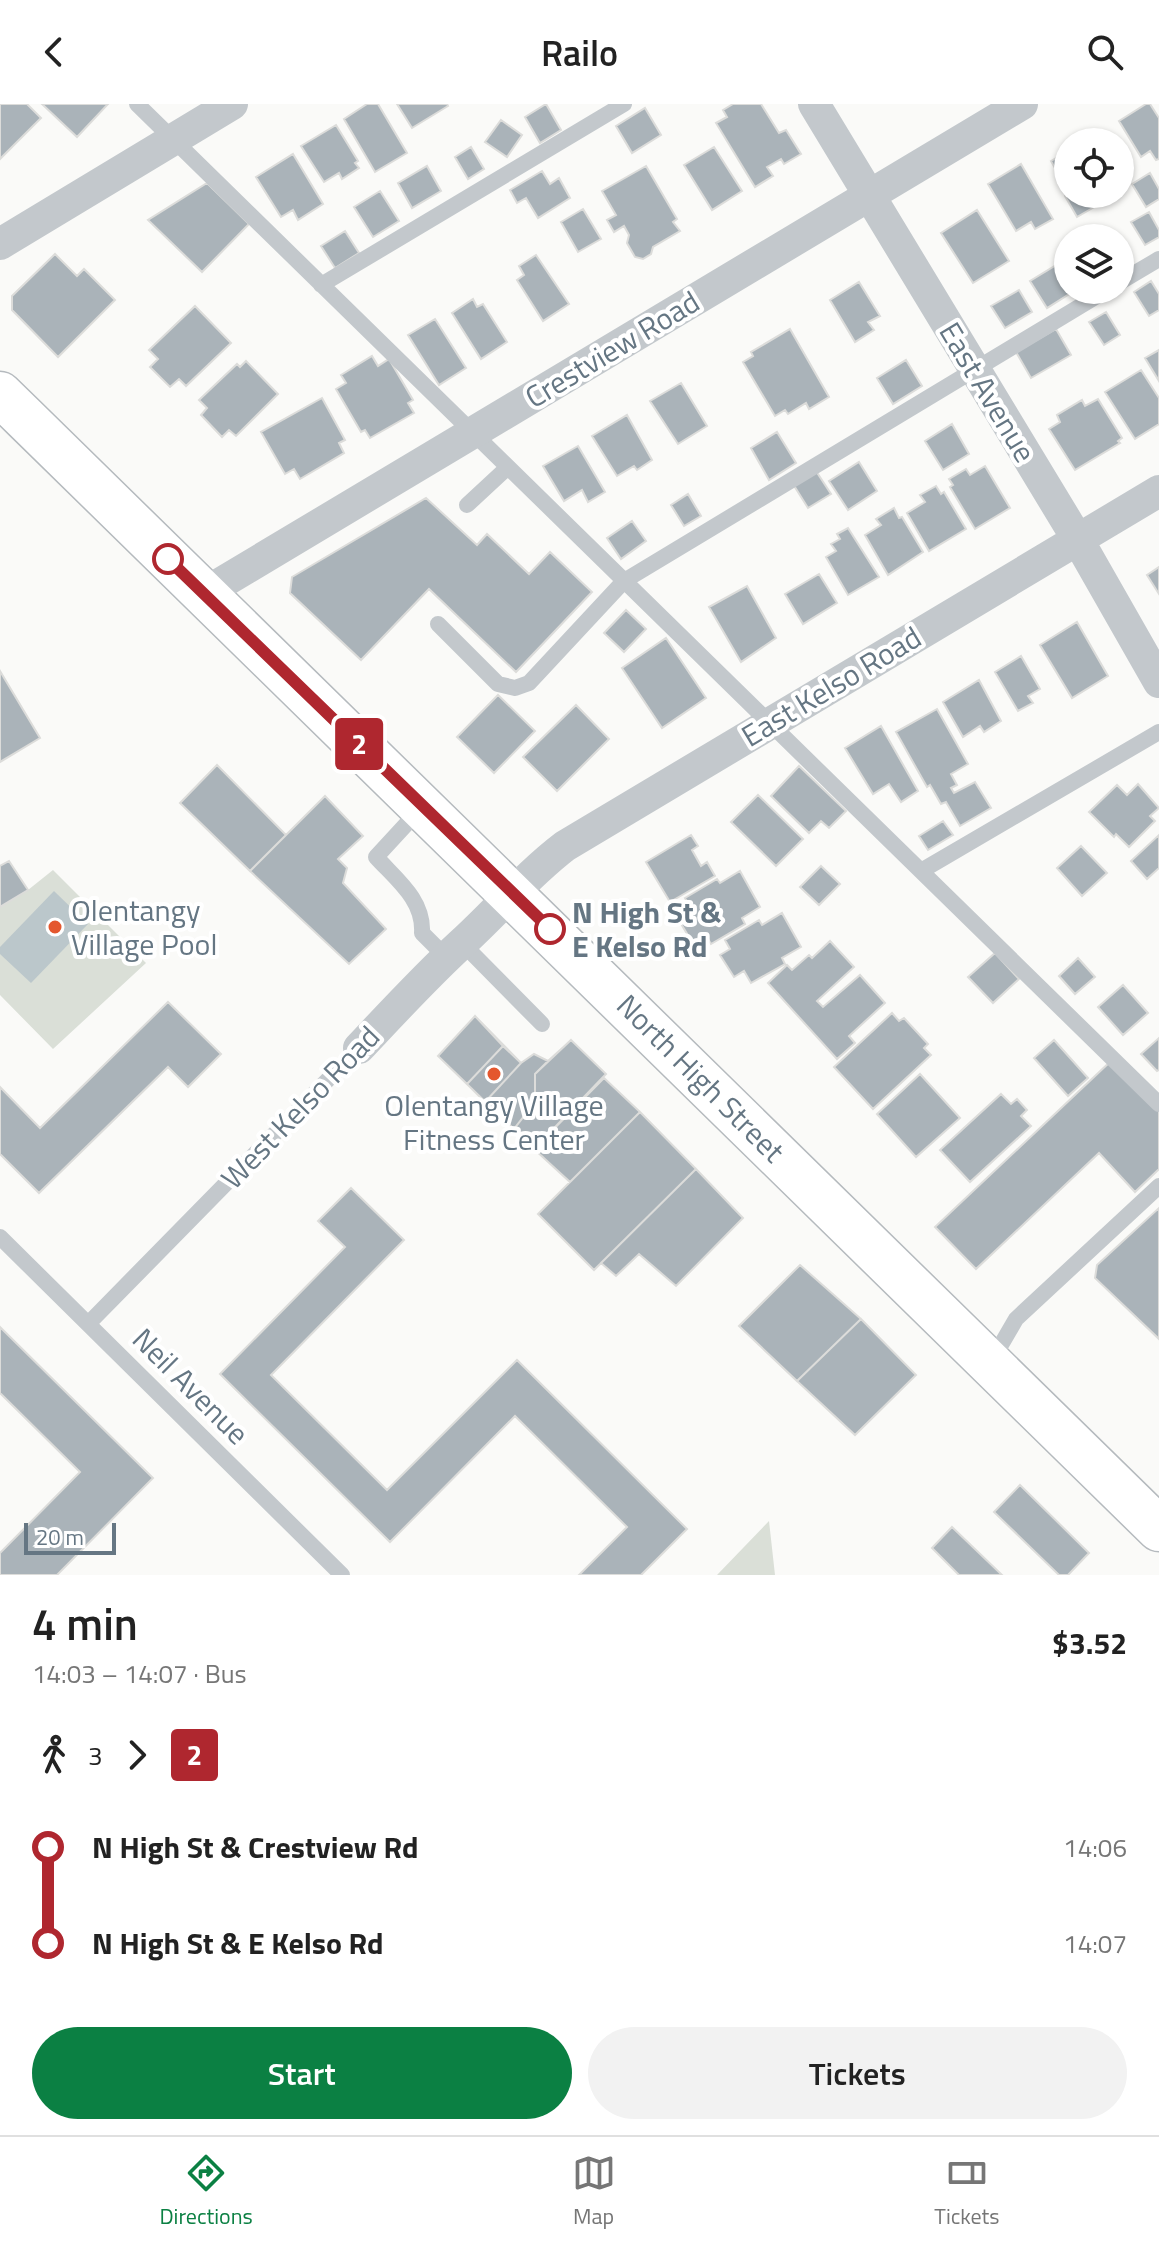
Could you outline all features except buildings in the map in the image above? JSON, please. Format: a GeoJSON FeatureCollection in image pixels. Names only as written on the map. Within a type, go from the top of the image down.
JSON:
{"type":"FeatureCollection","features":[{"type":"Feature","properties":{"kind":"main road","name":"North High Street"},"geometry":{"type":"LineString","coordinates":[[0,394],[512,892],[1159,1529]]}},
{"type":"Feature","properties":{"kind":"street"},"geometry":{"type":"LineString","coordinates":[[0,244],[232,104]]}},
{"type":"Feature","properties":{"kind":"street","name":"East Avenue"},"geometry":{"type":"LineString","coordinates":[[814,104],[1078,540],[1159,682]]}},
{"type":"Feature","properties":{"kind":"street","name":"Crestview Road"},"geometry":{"type":"LineString","coordinates":[[203,594],[1022,104]]}},
{"type":"Feature","properties":{"kind":"street","name":"East Kelso Road"},"geometry":{"type":"LineString","coordinates":[[512,892],[565,846],[1159,491]]}},
{"type":"Feature","properties":{"kind":"street","name":"West Kelso Road"},"geometry":{"type":"LineString","coordinates":[[359,1048],[512,892]]}},
{"type":"Feature","properties":{"kind":"lane"},"geometry":{"type":"LineString","coordinates":[[137,104],[1159,1104]]}},
{"type":"Feature","properties":{"kind":"lane"},"geometry":{"type":"LineString","coordinates":[[321,285],[624,104]]}},
{"type":"Feature","properties":{"kind":"lane"},"geometry":{"type":"LineString","coordinates":[[1134,274],[1159,259]]}},
{"type":"Feature","properties":{"kind":"lane"},"geometry":{"type":"LineString","coordinates":[[438,624],[498,684],[515,688],[529,683],[624,581],[1084,304]]}},
{"type":"Feature","properties":{"kind":"lane"},"geometry":{"type":"LineString","coordinates":[[467,505],[508,467]]}},
{"type":"Feature","properties":{"kind":"lane"},"geometry":{"type":"LineString","coordinates":[[921,871],[1159,732]]}},
{"type":"Feature","properties":{"kind":"lane"},"geometry":{"type":"LineString","coordinates":[[423,806],[376,857],[416,901],[423,917],[422,933],[454,950],[542,1024]]}},
{"type":"Feature","properties":{"kind":"lane","name":"West Kelso Road"},"geometry":{"type":"LineString","coordinates":[[88,1324],[359,1048]]}},
{"type":"Feature","properties":{"kind":"lane"},"geometry":{"type":"LineString","coordinates":[[991,1363],[1016,1319],[1159,1186]]}},
{"type":"Feature","properties":{"kind":"lane","name":"Neil Avenue"},"geometry":{"type":"LineString","coordinates":[[0,1237],[342,1575]]}},
{"type":"Feature","properties":{"kind":"shaded area","name":"Olentangy Village Pool"},"geometry":{"type":"Polygon","coordinates":[[[9,861],[28,890],[53,870],[146,963],[53,1049],[0,995],[0,866],[9,861]]]}},
{"type":"Feature","properties":{"kind":"shaded area"},"geometry":{"type":"Polygon","coordinates":[[[54,891],[88,924],[31,983],[0,954],[0,947],[54,891]]]}},
{"type":"Feature","properties":{"kind":"shaded area"},"geometry":{"type":"Polygon","coordinates":[[[769,1521],[775,1575],[717,1575],[769,1521]]]}},
{"type":"Feature","properties":{"kind":"bus line","name":"2"},"geometry":{"type":"LineString","coordinates":[[168,559],[550,929]]}},
{"type":"Feature","properties":{"kind":"place","name":"Olentangy Village Pool"},"geometry":{"type":"Point","coordinates":[55,927]}},
{"type":"Feature","properties":{"kind":"place","name":"N High St & E Kelso Rd"},"geometry":{"type":"Point","coordinates":[550,929]}},
{"type":"Feature","properties":{"kind":"place","name":"Olentangy Village Fitness Center"},"geometry":{"type":"Point","coordinates":[494,1074]}}]}
